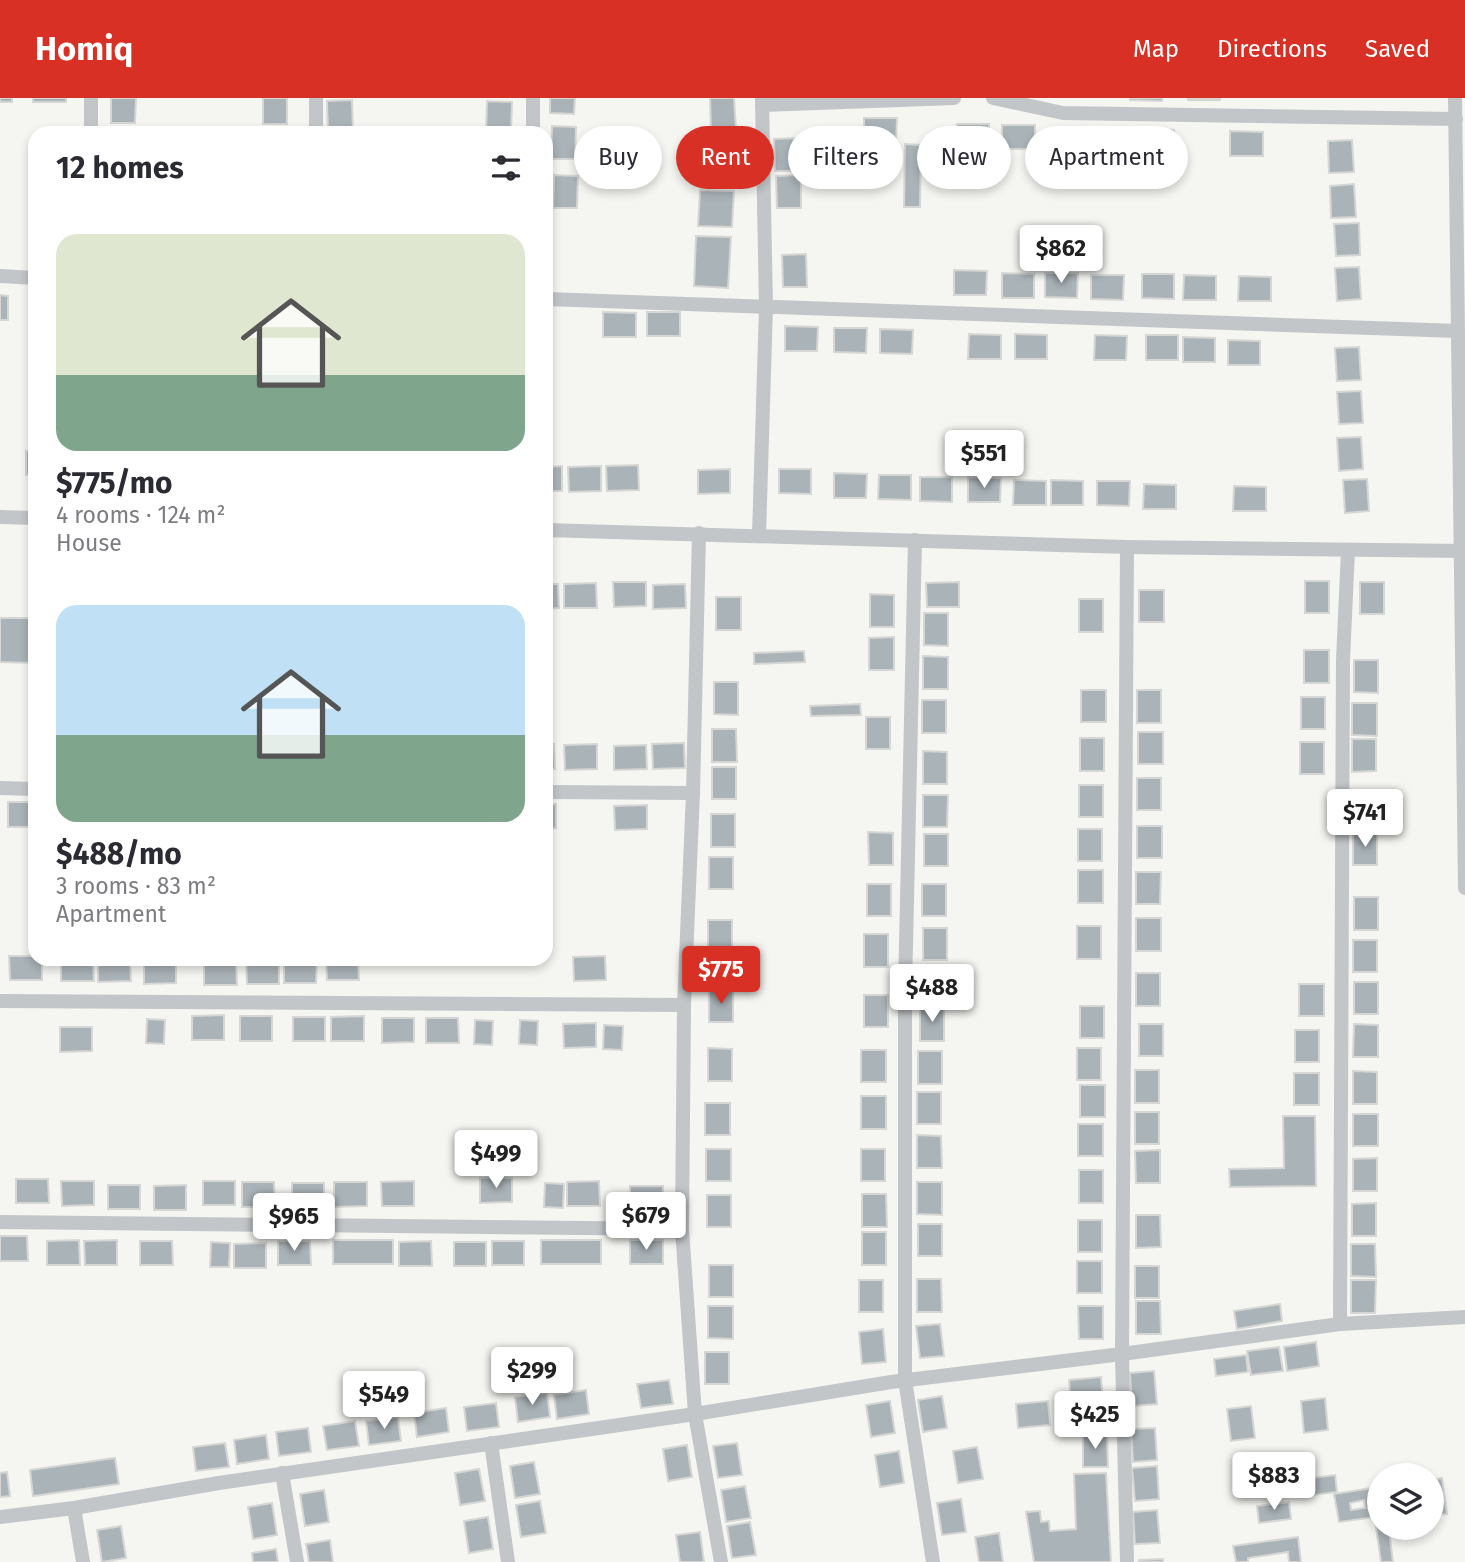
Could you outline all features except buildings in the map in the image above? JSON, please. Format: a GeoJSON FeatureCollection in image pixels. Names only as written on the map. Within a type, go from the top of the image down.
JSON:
{"type":"FeatureCollection","features":[{"type":"Feature","properties":{"kind":"street"},"geometry":{"type":"LineString","coordinates":[[91,98],[91,126]]}},
{"type":"Feature","properties":{"kind":"street"},"geometry":{"type":"LineString","coordinates":[[316,98],[316,126]]}},
{"type":"Feature","properties":{"kind":"street"},"geometry":{"type":"LineString","coordinates":[[533,98],[533,126]]}},
{"type":"Feature","properties":{"kind":"street"},"geometry":{"type":"LineString","coordinates":[[760,535],[766,307],[762,102],[954,98]]}},
{"type":"Feature","properties":{"kind":"street"},"geometry":{"type":"LineString","coordinates":[[993,98],[1063,113],[1455,119]]}},
{"type":"Feature","properties":{"kind":"street"},"geometry":{"type":"LineString","coordinates":[[1455,98],[1463,552],[1465,888]]}},
{"type":"Feature","properties":{"kind":"street"},"geometry":{"type":"LineString","coordinates":[[0,276],[28,278]]}},
{"type":"Feature","properties":{"kind":"street"},"geometry":{"type":"LineString","coordinates":[[553,299],[1458,331]]}},
{"type":"Feature","properties":{"kind":"street"},"geometry":{"type":"LineString","coordinates":[[0,517],[28,518]]}},
{"type":"Feature","properties":{"kind":"street"},"geometry":{"type":"LineString","coordinates":[[553,530],[1127,547],[1463,552]]}},
{"type":"Feature","properties":{"kind":"street"},"geometry":{"type":"LineString","coordinates":[[699,533],[693,793],[684,1005],[682,1229],[695,1413],[721,1562]]}},
{"type":"Feature","properties":{"kind":"street"},"geometry":{"type":"LineString","coordinates":[[915,540],[905,990],[905,1380],[933,1562]]}},
{"type":"Feature","properties":{"kind":"street"},"geometry":{"type":"LineString","coordinates":[[1127,547],[1122,1354],[1127,1562]]}},
{"type":"Feature","properties":{"kind":"street"},"geometry":{"type":"LineString","coordinates":[[1340,1324],[1343,660],[1348,550]]}},
{"type":"Feature","properties":{"kind":"street"},"geometry":{"type":"LineString","coordinates":[[0,788],[28,789]]}},
{"type":"Feature","properties":{"kind":"street"},"geometry":{"type":"LineString","coordinates":[[553,792],[693,793]]}},
{"type":"Feature","properties":{"kind":"street"},"geometry":{"type":"LineString","coordinates":[[0,1001],[684,1005]]}},
{"type":"Feature","properties":{"kind":"street"},"geometry":{"type":"LineString","coordinates":[[0,1223],[682,1229]]}},
{"type":"Feature","properties":{"kind":"street"},"geometry":{"type":"LineString","coordinates":[[0,1517],[74,1508],[282,1473],[905,1380],[1340,1324],[1465,1317]]}},
{"type":"Feature","properties":{"kind":"street"},"geometry":{"type":"LineString","coordinates":[[491,1443],[508,1562]]}},
{"type":"Feature","properties":{"kind":"street"},"geometry":{"type":"LineString","coordinates":[[282,1473],[297,1562]]}},
{"type":"Feature","properties":{"kind":"street"},"geometry":{"type":"LineString","coordinates":[[74,1508],[83,1562]]}}]}
